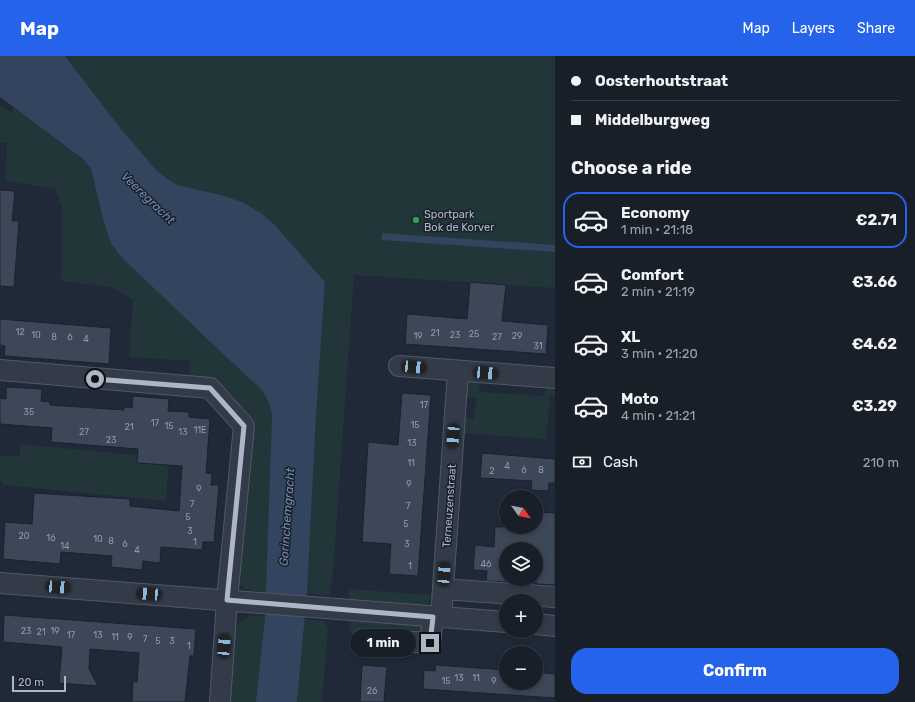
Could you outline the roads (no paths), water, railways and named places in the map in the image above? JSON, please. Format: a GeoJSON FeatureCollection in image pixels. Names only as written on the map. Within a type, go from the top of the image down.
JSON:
{"type":"FeatureCollection","features":[{"type":"Feature","properties":{"kind":"street"},"geometry":{"type":"LineString","coordinates":[[399,366],[555,378]]}},
{"type":"Feature","properties":{"kind":"street"},"geometry":{"type":"LineString","coordinates":[[0,370],[210,388],[244,426],[227,600],[220,702]]}},
{"type":"Feature","properties":{"kind":"street","name":"Terneuzenstraat"},"geometry":{"type":"LineString","coordinates":[[362,639],[430,643],[443,589],[458,371]]}},
{"type":"Feature","properties":{"kind":"street"},"geometry":{"type":"LineString","coordinates":[[0,583],[499,621]]}},
{"type":"Feature","properties":{"kind":"street"},"geometry":{"type":"LineString","coordinates":[[443,589],[555,596]]}},
{"type":"Feature","properties":{"kind":"street"},"geometry":{"type":"LineString","coordinates":[[543,625],[555,626]]}},
{"type":"Feature","properties":{"kind":"water"},"geometry":{"type":"Polygon","coordinates":[[[0,56],[65,56],[121,129],[158,172],[177,185],[225,196],[242,202],[261,213],[274,224],[325,282],[316,416],[307,594],[297,702],[256,702],[265,616],[272,415],[270,405],[262,390],[122,258],[111,243],[104,223],[91,169],[83,159],[0,97],[0,56]]]}},
{"type":"Feature","properties":{"kind":"water"},"geometry":{"type":"Polygon","coordinates":[[[382,233],[555,245],[555,252],[382,240],[382,233]]]}},
{"type":"Feature","properties":{"kind":"place","name":"Sportpark Bok de Korver"},"geometry":{"type":"Point","coordinates":[416,220]}},
{"type":"Feature","properties":{"kind":"water label","name":"Veeregracht"},"geometry":{"type":"Point","coordinates":[148,198]}},
{"type":"Feature","properties":{"kind":"water label","name":"Gorinchemgracht"},"geometry":{"type":"Point","coordinates":[287,517]}}]}
